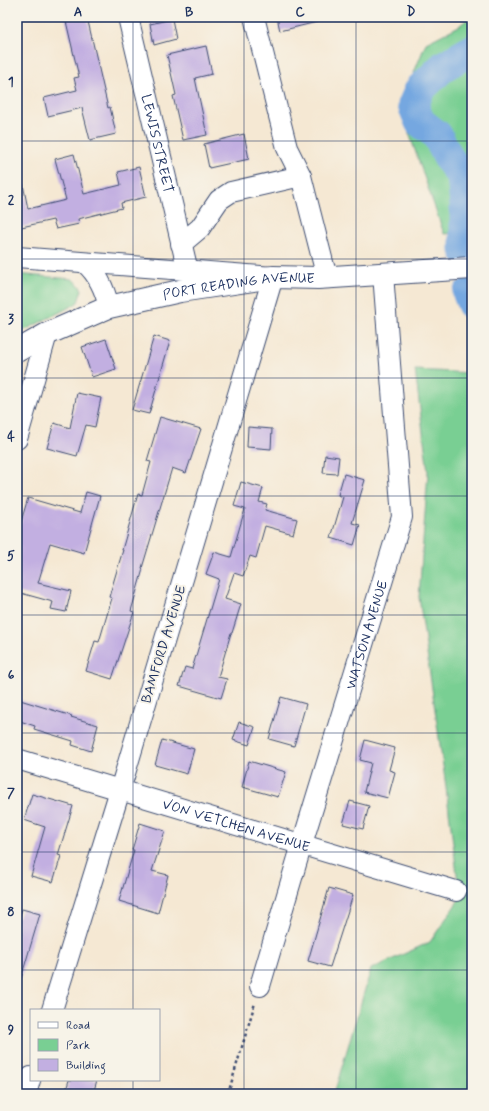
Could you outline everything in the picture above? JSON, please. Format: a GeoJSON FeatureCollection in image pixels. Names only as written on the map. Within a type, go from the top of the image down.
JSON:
{"type":"FeatureCollection","features":[{"type":"Feature","properties":{"kind":"main road","name":"PORT READING AVENUE"},"geometry":{"type":"LineString","coordinates":[[17,351],[47,334],[109,307],[180,291],[273,277],[327,278],[472,268]]}},
{"type":"Feature","properties":{"kind":"street","name":"LEWIS STREET"},"geometry":{"type":"LineString","coordinates":[[128,17],[188,271]]}},
{"type":"Feature","properties":{"kind":"street"},"geometry":{"type":"LineString","coordinates":[[254,17],[287,148],[301,176],[327,278]]}},
{"type":"Feature","properties":{"kind":"street"},"geometry":{"type":"LineString","coordinates":[[181,244],[200,228],[219,200],[231,192],[301,176]]}},
{"type":"Feature","properties":{"kind":"street"},"geometry":{"type":"LineString","coordinates":[[17,257],[273,277]]}},
{"type":"Feature","properties":{"kind":"street"},"geometry":{"type":"LineString","coordinates":[[85,263],[98,277],[104,289],[109,307]]}},
{"type":"Feature","properties":{"kind":"street","name":"WATSON AVENUE"},"geometry":{"type":"LineString","coordinates":[[260,986],[402,516],[383,274]]}},
{"type":"Feature","properties":{"kind":"street","name":"BAMFORD AVENUE"},"geometry":{"type":"LineString","coordinates":[[52,1009],[120,790],[273,277]]}},
{"type":"Feature","properties":{"kind":"street"},"geometry":{"type":"LineString","coordinates":[[17,439],[47,334]]}},
{"type":"Feature","properties":{"kind":"street","name":"VON VETCHEN AVENUE"},"geometry":{"type":"LineString","coordinates":[[17,760],[456,891]]}},
{"type":"Feature","properties":{"kind":"street"},"geometry":{"type":"LineString","coordinates":[[26,1094],[30,1080]]}},
{"type":"Feature","properties":{"kind":"path"},"geometry":{"type":"LineString","coordinates":[[228,1094],[260,986]]}},
{"type":"Feature","properties":{"kind":"green space"},"geometry":{"type":"Polygon","coordinates":[[[472,17],[472,232],[444,234],[400,107],[426,43],[459,26],[472,17]]]}},
{"type":"Feature","properties":{"kind":"green space"},"geometry":{"type":"Polygon","coordinates":[[[17,274],[72,279],[80,286],[82,290],[78,302],[17,334],[17,274]]]}},
{"type":"Feature","properties":{"kind":"green space"},"geometry":{"type":"Polygon","coordinates":[[[415,370],[472,373],[472,1094],[334,1094],[371,969],[430,942],[460,898],[419,597],[428,472],[415,370]]]}},
{"type":"Feature","properties":{"kind":"building"},"geometry":{"type":"Polygon","coordinates":[[[65,17],[87,17],[108,108],[110,107],[116,134],[90,140],[82,108],[48,116],[44,98],[77,90],[74,78],[79,77],[65,17]]]}},
{"type":"Feature","properties":{"kind":"building"},"geometry":{"type":"Polygon","coordinates":[[[277,17],[316,17],[317,22],[280,31],[277,17]]]}},
{"type":"Feature","properties":{"kind":"building"},"geometry":{"type":"Polygon","coordinates":[[[172,19],[176,39],[154,45],[150,24],[172,19]]]}},
{"type":"Feature","properties":{"kind":"building"},"geometry":{"type":"Polygon","coordinates":[[[206,46],[212,74],[195,78],[207,135],[183,140],[173,96],[176,95],[167,55],[206,46]]]}},
{"type":"Feature","properties":{"kind":"building"},"geometry":{"type":"Polygon","coordinates":[[[244,134],[249,159],[209,168],[204,144],[244,134]]]}},
{"type":"Feature","properties":{"kind":"building"},"geometry":{"type":"Polygon","coordinates":[[[74,154],[84,194],[121,185],[118,172],[139,167],[146,197],[121,203],[122,208],[78,219],[79,224],[56,229],[53,220],[17,228],[17,185],[23,184],[28,209],[66,200],[55,159],[74,154]]]}},
{"type":"Feature","properties":{"kind":"building"},"geometry":{"type":"Polygon","coordinates":[[[154,336],[170,341],[149,414],[132,410],[154,336]]]}},
{"type":"Feature","properties":{"kind":"building"},"geometry":{"type":"Polygon","coordinates":[[[106,339],[116,369],[92,377],[82,347],[106,339]]]}},
{"type":"Feature","properties":{"kind":"building"},"geometry":{"type":"Polygon","coordinates":[[[77,393],[101,398],[95,427],[86,425],[77,456],[47,448],[54,423],[70,428],[77,393]]]}},
{"type":"Feature","properties":{"kind":"building"},"geometry":{"type":"Polygon","coordinates":[[[160,417],[201,429],[186,473],[172,468],[142,568],[143,569],[131,611],[134,612],[112,679],[86,671],[95,641],[99,642],[112,598],[109,597],[138,494],[142,495],[151,462],[147,461],[160,417]]]}},
{"type":"Feature","properties":{"kind":"building"},"geometry":{"type":"Polygon","coordinates":[[[248,427],[272,429],[271,449],[247,447],[248,427]]]}},
{"type":"Feature","properties":{"kind":"building"},"geometry":{"type":"Polygon","coordinates":[[[325,455],[339,457],[337,474],[323,473],[325,455]]]}},
{"type":"Feature","properties":{"kind":"building"},"geometry":{"type":"Polygon","coordinates":[[[344,474],[365,480],[352,523],[360,525],[354,545],[331,538],[343,497],[338,495],[344,474]]]}},
{"type":"Feature","properties":{"kind":"building"},"geometry":{"type":"Polygon","coordinates":[[[241,482],[263,488],[259,502],[267,504],[265,510],[297,519],[293,534],[265,526],[256,558],[250,556],[243,576],[234,573],[225,599],[241,604],[218,677],[227,679],[221,698],[179,686],[185,667],[192,669],[219,579],[206,574],[214,552],[231,557],[245,509],[234,506],[241,482]]]}},
{"type":"Feature","properties":{"kind":"building"},"geometry":{"type":"Polygon","coordinates":[[[86,492],[100,496],[84,553],[50,543],[38,583],[71,591],[66,612],[51,609],[53,602],[17,592],[17,535],[28,498],[80,513],[86,492]]]}},
{"type":"Feature","properties":{"kind":"building"},"geometry":{"type":"Polygon","coordinates":[[[281,697],[306,704],[294,746],[269,739],[281,697]]]}},
{"type":"Feature","properties":{"kind":"building"},"geometry":{"type":"Polygon","coordinates":[[[17,699],[98,725],[91,751],[72,745],[73,741],[34,729],[35,726],[17,720],[17,699]]]}},
{"type":"Feature","properties":{"kind":"building"},"geometry":{"type":"Polygon","coordinates":[[[239,722],[255,727],[249,745],[233,740],[239,722]]]}},
{"type":"Feature","properties":{"kind":"building"},"geometry":{"type":"Polygon","coordinates":[[[162,740],[194,749],[187,774],[155,765],[162,740]]]}},
{"type":"Feature","properties":{"kind":"building"},"geometry":{"type":"Polygon","coordinates":[[[365,740],[395,748],[389,770],[395,772],[388,798],[364,792],[371,763],[360,760],[365,740]]]}},
{"type":"Feature","properties":{"kind":"building"},"geometry":{"type":"Polygon","coordinates":[[[249,761],[286,772],[278,797],[242,787],[249,761]]]}},
{"type":"Feature","properties":{"kind":"building"},"geometry":{"type":"Polygon","coordinates":[[[32,794],[73,806],[58,855],[61,856],[53,882],[31,876],[45,827],[24,820],[32,794]]]}},
{"type":"Feature","properties":{"kind":"building"},"geometry":{"type":"Polygon","coordinates":[[[350,801],[369,806],[363,829],[343,824],[350,801]]]}},
{"type":"Feature","properties":{"kind":"building"},"geometry":{"type":"Polygon","coordinates":[[[140,823],[165,831],[152,871],[168,875],[158,913],[119,901],[134,850],[132,850],[140,823]]]}},
{"type":"Feature","properties":{"kind":"building"},"geometry":{"type":"Polygon","coordinates":[[[329,888],[353,895],[330,967],[308,961],[329,888]]]}},
{"type":"Feature","properties":{"kind":"building"},"geometry":{"type":"Polygon","coordinates":[[[22,909],[40,914],[21,978],[17,977],[17,918],[19,918],[22,909]]]}},
{"type":"Feature","properties":{"kind":"building"},"geometry":{"type":"Polygon","coordinates":[[[69,1081],[97,1081],[93,1094],[65,1094],[69,1081]]]}},
{"type":"Feature","properties":{"kind":"waterway"},"geometry":{"type":"LineString","coordinates":[[465,250],[465,205],[462,177],[448,157],[437,135],[420,122],[413,105],[420,89],[444,66],[472,50]]}},
{"type":"Feature","properties":{"kind":"waterway"},"geometry":{"type":"LineString","coordinates":[[468,294],[472,304]]}}]}
